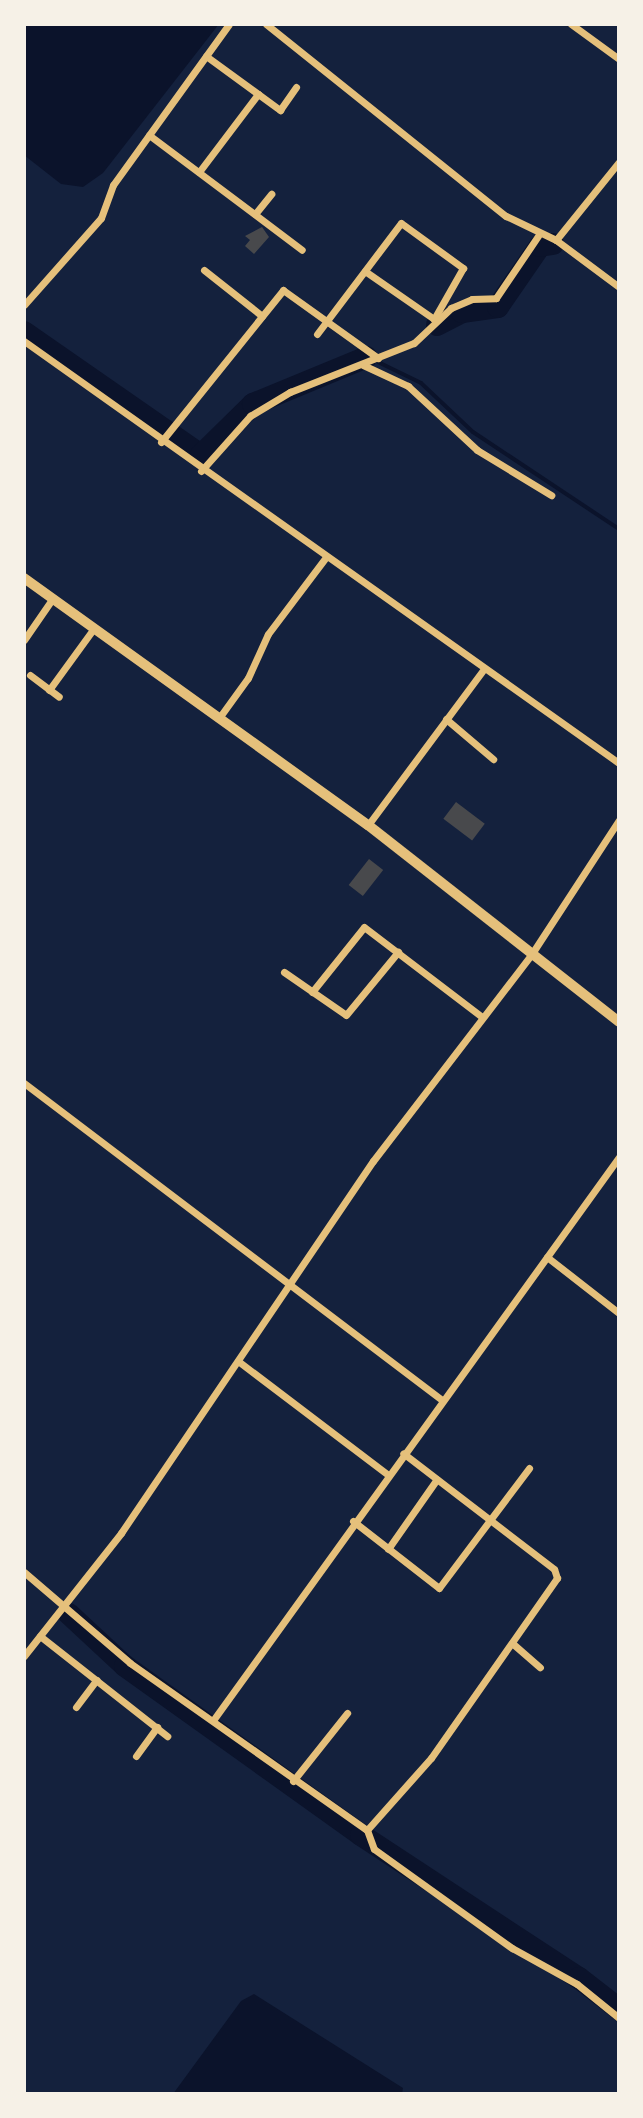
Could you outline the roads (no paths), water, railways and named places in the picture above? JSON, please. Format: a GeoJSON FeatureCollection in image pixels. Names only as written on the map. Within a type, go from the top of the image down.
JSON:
{"type":"FeatureCollection","features":[{"type":"Feature","properties":{"kind":"main road"},"geometry":{"type":"LineString","coordinates":[[24,578],[368,825],[619,1022]]}},
{"type":"Feature","properties":{"kind":"street"},"geometry":{"type":"LineString","coordinates":[[24,305],[101,218],[113,185],[229,24]]}},
{"type":"Feature","properties":{"kind":"street"},"geometry":{"type":"LineString","coordinates":[[266,24],[506,216],[538,236],[556,240],[619,287]]}},
{"type":"Feature","properties":{"kind":"street"},"geometry":{"type":"LineString","coordinates":[[571,24],[618,57]]}},
{"type":"Feature","properties":{"kind":"street"},"geometry":{"type":"LineString","coordinates":[[206,56],[280,110],[296,87]]}},
{"type":"Feature","properties":{"kind":"street"},"geometry":{"type":"LineString","coordinates":[[199,172],[258,94]]}},
{"type":"Feature","properties":{"kind":"street"},"geometry":{"type":"LineString","coordinates":[[149,135],[302,250]]}},
{"type":"Feature","properties":{"kind":"street"},"geometry":{"type":"LineString","coordinates":[[556,240],[619,162]]}},
{"type":"Feature","properties":{"kind":"street"},"geometry":{"type":"LineString","coordinates":[[255,214],[271,194]]}},
{"type":"Feature","properties":{"kind":"street"},"geometry":{"type":"LineString","coordinates":[[201,471],[250,416],[290,392],[414,343],[434,319],[463,268],[401,223],[317,334]]}},
{"type":"Feature","properties":{"kind":"street"},"geometry":{"type":"LineString","coordinates":[[434,319],[472,299],[496,298],[538,236]]}},
{"type":"Feature","properties":{"kind":"street"},"geometry":{"type":"LineString","coordinates":[[204,270],[262,316]]}},
{"type":"Feature","properties":{"kind":"street"},"geometry":{"type":"LineString","coordinates":[[365,271],[434,319]]}},
{"type":"Feature","properties":{"kind":"street"},"geometry":{"type":"LineString","coordinates":[[225,287],[232,278]]}},
{"type":"Feature","properties":{"kind":"street"},"geometry":{"type":"LineString","coordinates":[[161,442],[283,290],[378,358]]}},
{"type":"Feature","properties":{"kind":"street"},"geometry":{"type":"LineString","coordinates":[[24,341],[201,471],[619,763]]}},
{"type":"Feature","properties":{"kind":"street"},"geometry":{"type":"LineString","coordinates":[[363,365],[408,386],[477,450],[551,495]]}},
{"type":"Feature","properties":{"kind":"street"},"geometry":{"type":"LineString","coordinates":[[219,718],[248,678],[268,634],[326,557]]}},
{"type":"Feature","properties":{"kind":"street"},"geometry":{"type":"LineString","coordinates":[[24,640],[53,598]]}},
{"type":"Feature","properties":{"kind":"street"},"geometry":{"type":"LineString","coordinates":[[49,690],[94,628]]}},
{"type":"Feature","properties":{"kind":"street"},"geometry":{"type":"LineString","coordinates":[[368,825],[484,669]]}},
{"type":"Feature","properties":{"kind":"street"},"geometry":{"type":"LineString","coordinates":[[30,675],[59,697]]}},
{"type":"Feature","properties":{"kind":"street"},"geometry":{"type":"LineString","coordinates":[[446,719],[493,759]]}},
{"type":"Feature","properties":{"kind":"street"},"geometry":{"type":"LineString","coordinates":[[24,1656],[121,1533],[288,1285],[482,1017],[531,955],[619,820]]}},
{"type":"Feature","properties":{"kind":"street"},"geometry":{"type":"LineString","coordinates":[[312,992],[364,927],[482,1017]]}},
{"type":"Feature","properties":{"kind":"street"},"geometry":{"type":"LineString","coordinates":[[284,972],[346,1015],[398,952]]}},
{"type":"Feature","properties":{"kind":"street"},"geometry":{"type":"LineString","coordinates":[[24,1083],[442,1400]]}},
{"type":"Feature","properties":{"kind":"street"},"geometry":{"type":"LineString","coordinates":[[214,1719],[353,1521],[619,1157]]}},
{"type":"Feature","properties":{"kind":"street"},"geometry":{"type":"LineString","coordinates":[[547,1257],[619,1313]]}},
{"type":"Feature","properties":{"kind":"street"},"geometry":{"type":"LineString","coordinates":[[238,1361],[387,1474]]}},
{"type":"Feature","properties":{"kind":"street"},"geometry":{"type":"LineString","coordinates":[[368,1832],[431,1758],[557,1578],[554,1569],[403,1453]]}},
{"type":"Feature","properties":{"kind":"street"},"geometry":{"type":"LineString","coordinates":[[353,1521],[439,1588],[529,1468]]}},
{"type":"Feature","properties":{"kind":"street"},"geometry":{"type":"LineString","coordinates":[[388,1549],[437,1479]]}},
{"type":"Feature","properties":{"kind":"street"},"geometry":{"type":"LineString","coordinates":[[24,1572],[65,1603],[130,1663],[214,1719],[293,1781],[368,1832],[373,1845],[619,2018]]}},
{"type":"Feature","properties":{"kind":"street"},"geometry":{"type":"LineString","coordinates":[[40,1636],[167,1736]]}},
{"type":"Feature","properties":{"kind":"street"},"geometry":{"type":"LineString","coordinates":[[512,1643],[540,1667]]}},
{"type":"Feature","properties":{"kind":"street"},"geometry":{"type":"LineString","coordinates":[[76,1707],[96,1680]]}},
{"type":"Feature","properties":{"kind":"street"},"geometry":{"type":"LineString","coordinates":[[293,1781],[347,1713]]}},
{"type":"Feature","properties":{"kind":"street"},"geometry":{"type":"LineString","coordinates":[[136,1756],[157,1727]]}},
{"type":"Feature","properties":{"kind":"water"},"geometry":{"type":"Polygon","coordinates":[[[24,24],[219,24],[103,173],[83,187],[61,184],[24,155],[24,24]]]}},
{"type":"Feature","properties":{"kind":"water"},"geometry":{"type":"Polygon","coordinates":[[[254,1994],[403,2088],[402,2094],[173,2094],[241,2001],[254,1994]]]}},
{"type":"Feature","properties":{"kind":"waterway"},"geometry":{"type":"LineString","coordinates":[[437,325],[462,312],[498,307],[540,246],[553,244]]}},
{"type":"Feature","properties":{"kind":"waterway"},"geometry":{"type":"LineString","coordinates":[[24,332],[201,455],[253,404],[367,357]]}},
{"type":"Feature","properties":{"kind":"waterway"},"geometry":{"type":"LineString","coordinates":[[378,362],[421,383],[473,432],[619,529]]}},
{"type":"Feature","properties":{"kind":"waterway"},"geometry":{"type":"LineString","coordinates":[[69,1614],[125,1666],[361,1835],[579,1978],[619,2009]]}}]}
